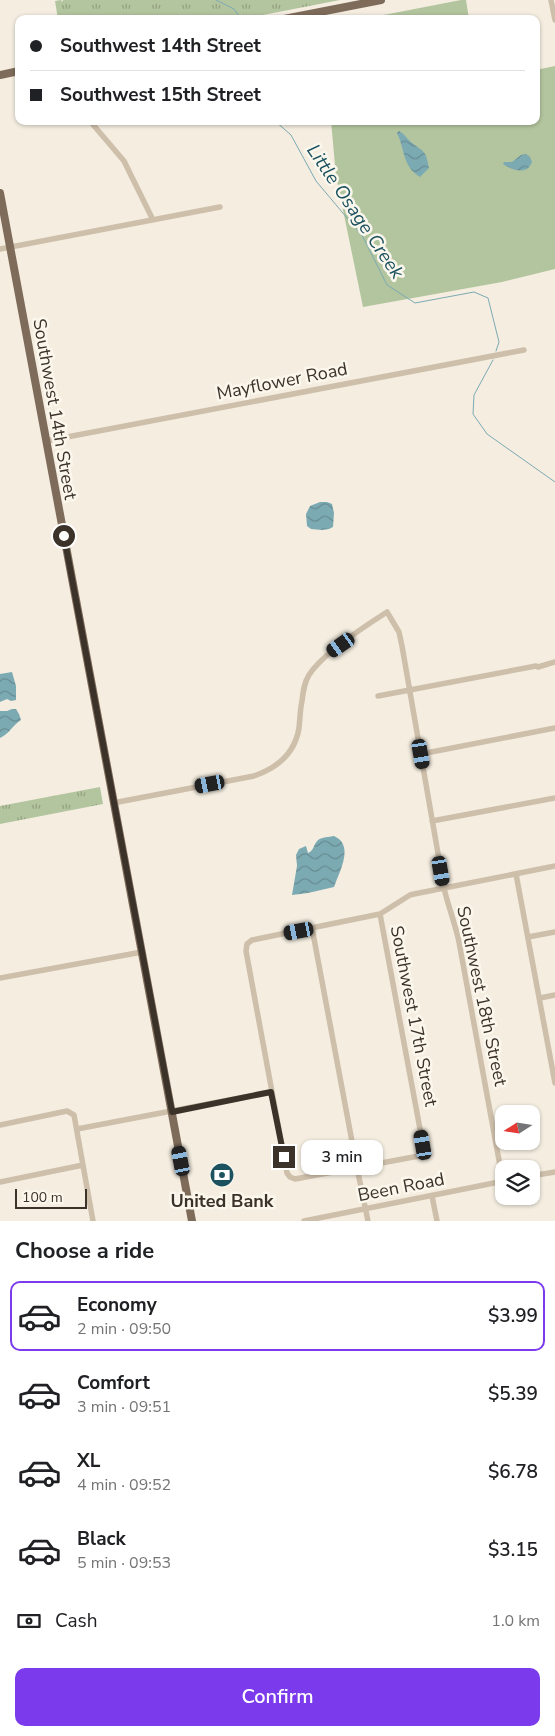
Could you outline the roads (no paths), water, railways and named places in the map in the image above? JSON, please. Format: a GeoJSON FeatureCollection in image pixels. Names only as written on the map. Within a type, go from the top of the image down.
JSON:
{"type":"FeatureCollection","features":[{"type":"Feature","properties":{"kind":"main road"},"geometry":{"type":"LineString","coordinates":[[304,15],[381,0]]}},
{"type":"Feature","properties":{"kind":"main road"},"geometry":{"type":"LineString","coordinates":[[0,75],[15,72]]}},
{"type":"Feature","properties":{"kind":"main road","name":"Southwest 14th Street"},"geometry":{"type":"LineString","coordinates":[[0,193],[192,1221]]}},
{"type":"Feature","properties":{"kind":"street"},"geometry":{"type":"LineString","coordinates":[[551,0],[555,20]]}},
{"type":"Feature","properties":{"kind":"street"},"geometry":{"type":"LineString","coordinates":[[93,125],[124,161],[153,220]]}},
{"type":"Feature","properties":{"kind":"street"},"geometry":{"type":"LineString","coordinates":[[0,249],[220,207]]}},
{"type":"Feature","properties":{"kind":"street","name":"Mayflower Road"},"geometry":{"type":"LineString","coordinates":[[46,441],[524,350]]}},
{"type":"Feature","properties":{"kind":"street","name":"Southwest 18th Street"},"geometry":{"type":"LineString","coordinates":[[113,803],[254,776],[268,771],[286,757],[295,742],[299,729],[304,685],[317,664],[330,652],[387,612],[399,632],[447,905],[455,923],[459,942],[499,1160]]}},
{"type":"Feature","properties":{"kind":"street"},"geometry":{"type":"LineString","coordinates":[[378,696],[536,666],[538,663],[553,662]]}},
{"type":"Feature","properties":{"kind":"street"},"geometry":{"type":"LineString","coordinates":[[421,754],[555,728]]}},
{"type":"Feature","properties":{"kind":"street"},"geometry":{"type":"LineString","coordinates":[[432,821],[555,798]]}},
{"type":"Feature","properties":{"kind":"street"},"geometry":{"type":"LineString","coordinates":[[357,1168],[296,1179],[290,1177],[287,1173],[246,950],[247,944],[252,940],[380,914],[410,895],[555,866]]}},
{"type":"Feature","properties":{"kind":"street"},"geometry":{"type":"LineString","coordinates":[[516,874],[553,1062],[555,1082]]}},
{"type":"Feature","properties":{"kind":"street","name":"Southwest 17th Street"},"geometry":{"type":"LineString","coordinates":[[357,1168],[419,1156],[423,1145],[380,914]]}},
{"type":"Feature","properties":{"kind":"street"},"geometry":{"type":"LineString","coordinates":[[312,928],[368,1221]]}},
{"type":"Feature","properties":{"kind":"street"},"geometry":{"type":"LineString","coordinates":[[528,937],[555,932]]}},
{"type":"Feature","properties":{"kind":"street"},"geometry":{"type":"LineString","coordinates":[[0,978],[142,952]]}},
{"type":"Feature","properties":{"kind":"street"},"geometry":{"type":"LineString","coordinates":[[540,998],[555,995]]}},
{"type":"Feature","properties":{"kind":"street"},"geometry":{"type":"LineString","coordinates":[[77,1129],[271,1092]]}},
{"type":"Feature","properties":{"kind":"street"},"geometry":{"type":"LineString","coordinates":[[0,1125],[67,1111],[74,1115],[93,1221]]}},
{"type":"Feature","properties":{"kind":"street"},"geometry":{"type":"LineString","coordinates":[[0,1182],[83,1166]]}},
{"type":"Feature","properties":{"kind":"street"},"geometry":{"type":"LineString","coordinates":[[540,1174],[555,1172]]}},
{"type":"Feature","properties":{"kind":"street","name":"Been Road"},"geometry":{"type":"LineString","coordinates":[[304,1221],[495,1184]]}},
{"type":"Feature","properties":{"kind":"street"},"geometry":{"type":"LineString","coordinates":[[432,1196],[437,1221]]}},
{"type":"Feature","properties":{"kind":"water"},"geometry":{"type":"Polygon","coordinates":[[[399,131],[425,154],[429,168],[420,177],[414,173],[407,162],[397,133],[399,131]]]}},
{"type":"Feature","properties":{"kind":"water"},"geometry":{"type":"Polygon","coordinates":[[[526,154],[532,162],[527,169],[515,170],[503,164],[504,162],[512,162],[521,155],[526,154]]]}},
{"type":"Feature","properties":{"kind":"water"},"geometry":{"type":"Polygon","coordinates":[[[320,502],[332,504],[334,513],[333,527],[322,530],[311,529],[307,526],[306,514],[310,506],[320,502]]]}},
{"type":"Feature","properties":{"kind":"water"},"geometry":{"type":"Polygon","coordinates":[[[12,672],[16,686],[16,700],[11,701],[7,699],[0,702],[0,674],[12,672]]]}},
{"type":"Feature","properties":{"kind":"water"},"geometry":{"type":"Polygon","coordinates":[[[16,709],[21,720],[0,738],[0,711],[16,709]]]}},
{"type":"Feature","properties":{"kind":"water"},"geometry":{"type":"Polygon","coordinates":[[[334,836],[340,840],[345,852],[342,867],[334,887],[292,895],[297,866],[296,855],[299,849],[306,846],[308,853],[318,840],[334,836]]]}},
{"type":"Feature","properties":{"kind":"waterway","name":"Little Osage Creek"},"geometry":{"type":"LineString","coordinates":[[216,0],[234,9],[238,15]]}},
{"type":"Feature","properties":{"kind":"waterway","name":"Little Osage Creek"},"geometry":{"type":"LineString","coordinates":[[280,125],[291,135],[316,181],[363,237],[387,285],[415,303],[474,292],[488,298],[499,342],[496,351]]}},
{"type":"Feature","properties":{"kind":"waterway","name":"Little Osage Creek"},"geometry":{"type":"LineString","coordinates":[[493,360],[474,395],[473,414],[487,434],[555,482]]}},
{"type":"Feature","properties":{"kind":"place","name":"United Bank"},"geometry":{"type":"Point","coordinates":[222,1175]}}]}
